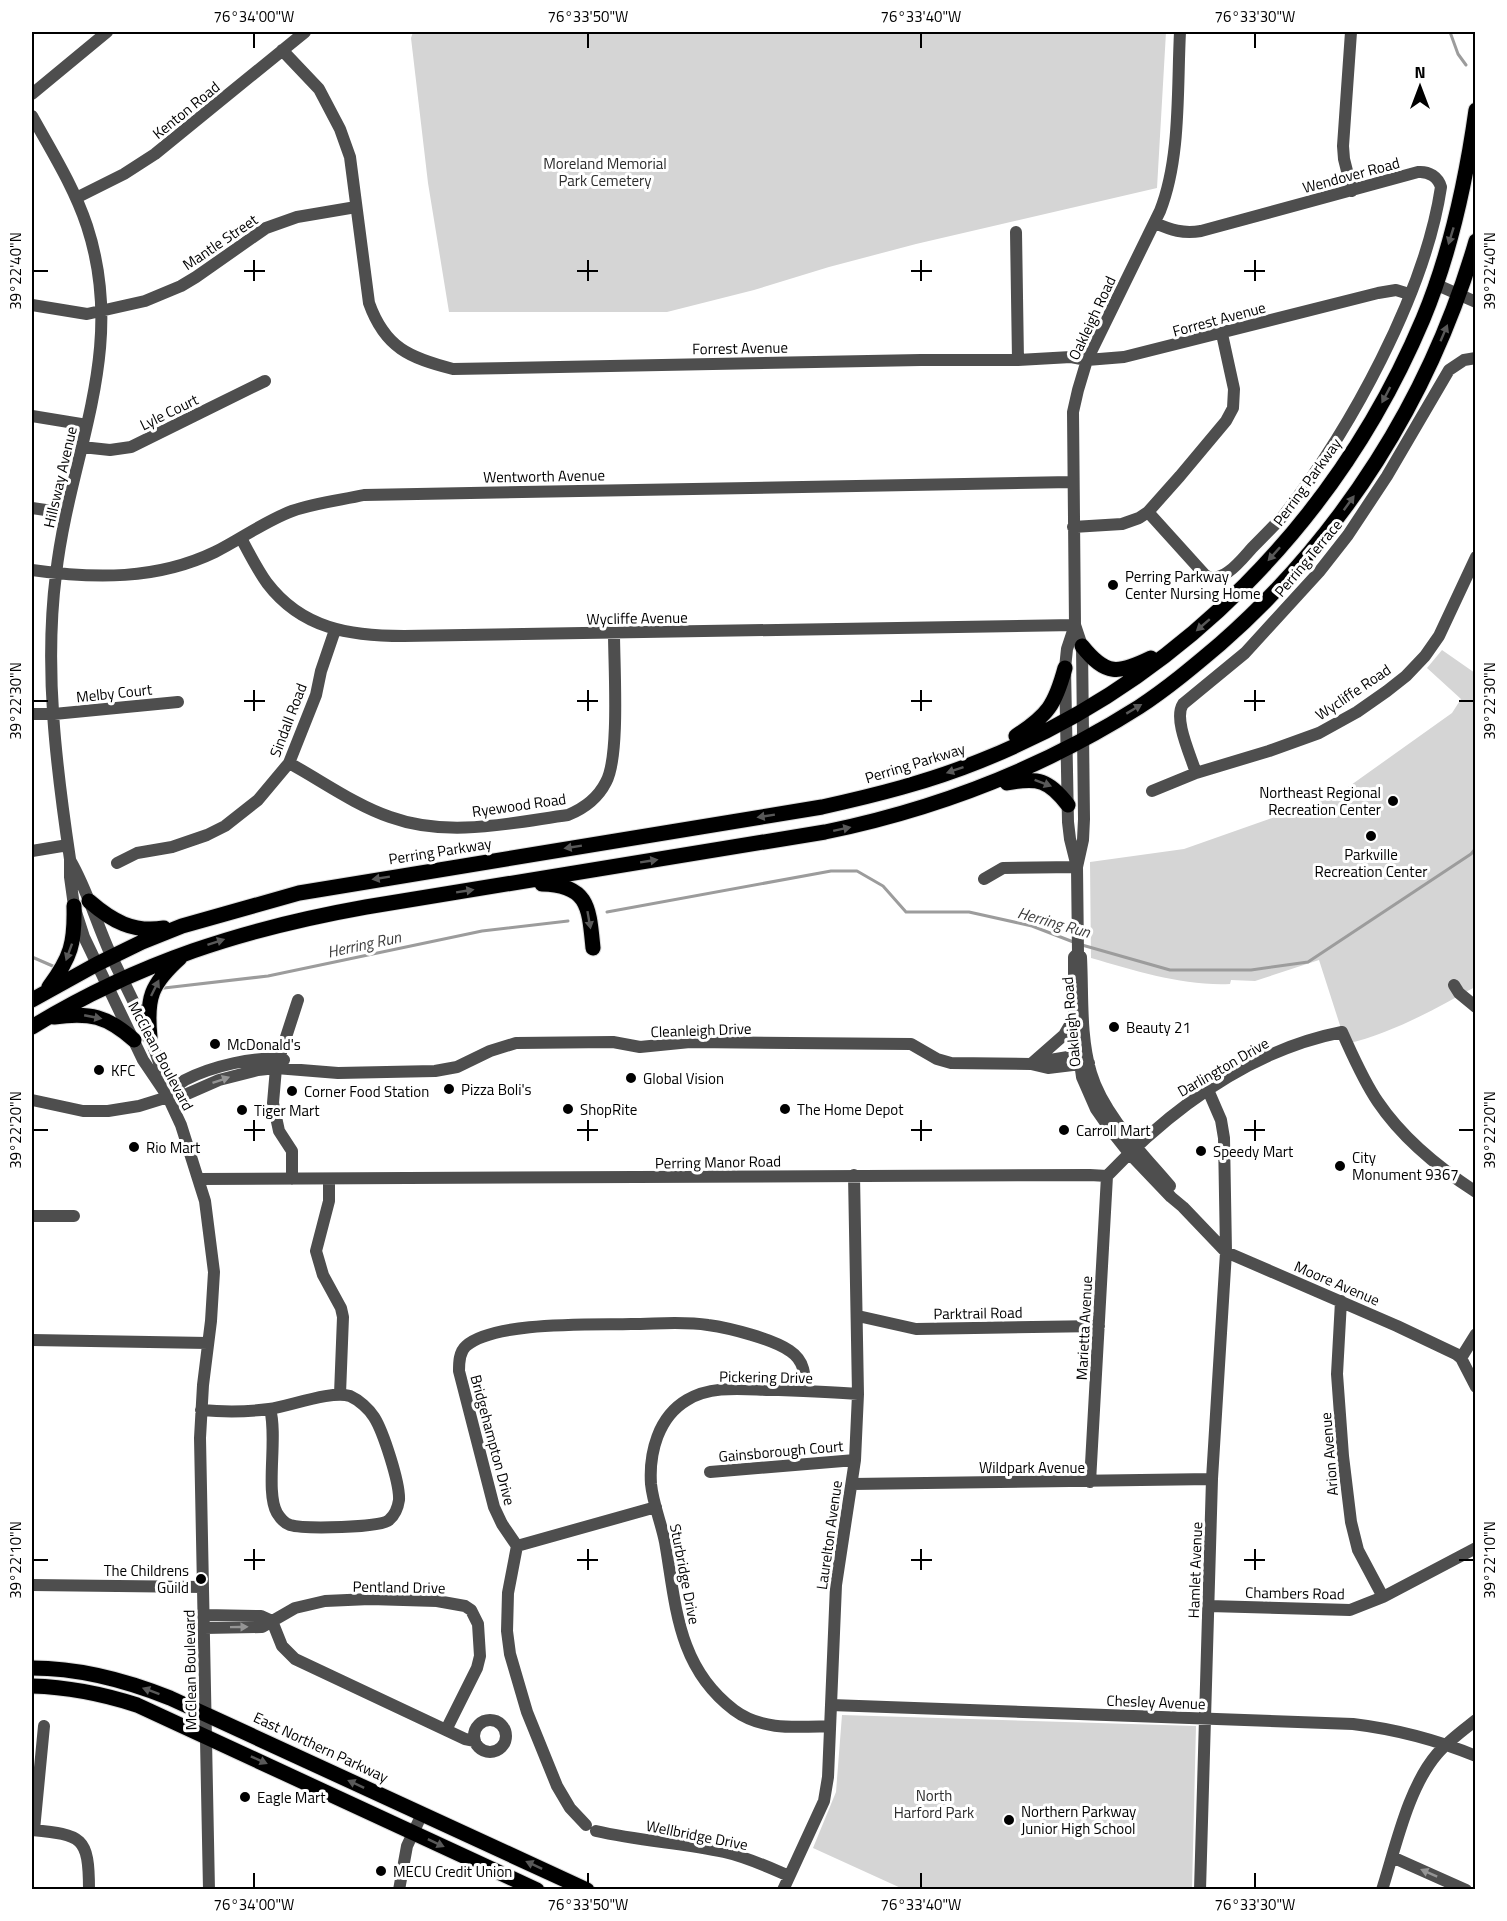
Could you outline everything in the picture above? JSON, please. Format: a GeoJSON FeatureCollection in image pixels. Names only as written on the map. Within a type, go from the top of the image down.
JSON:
{"type":"FeatureCollection","features":[{"type":"Feature","properties":{"kind":"main road","name":"Perring Parkway"},"geometry":{"type":"LineString","coordinates":[[32,1000],[111,956],[182,926],[299,893],[832,804],[904,788],[980,761],[1066,720],[1129,683],[1181,644],[1225,606],[1257,574],[1316,506],[1338,475],[1388,392],[1423,318],[1453,227],[1463,187],[1476,110]]}},
{"type":"Feature","properties":{"kind":"main road"},"geometry":{"type":"LineString","coordinates":[[946,800],[1015,773],[1067,748],[1140,706],[1196,665],[1242,624],[1305,558],[1337,519],[1390,442],[1432,360],[1459,295],[1476,241]]}},
{"type":"Feature","properties":{"kind":"main road"},"geometry":{"type":"LineString","coordinates":[[1082,646],[1099,664],[1116,670],[1136,666],[1181,644]]}},
{"type":"Feature","properties":{"kind":"main road"},"geometry":{"type":"LineString","coordinates":[[980,761],[1036,723],[1046,713],[1059,690],[1065,668]]}},
{"type":"Feature","properties":{"kind":"main road"},"geometry":{"type":"LineString","coordinates":[[32,1027],[107,985],[188,951],[231,937],[302,919],[825,832],[870,823],[1008,782],[1035,780],[1045,782],[1068,805]]}},
{"type":"Feature","properties":{"kind":"main road"},"geometry":{"type":"LineString","coordinates":[[509,884],[551,885],[566,887],[576,892],[588,910],[593,948]]}},
{"type":"Feature","properties":{"kind":"main road"},"geometry":{"type":"LineString","coordinates":[[89,901],[114,920],[138,929],[151,930],[182,926]]}},
{"type":"Feature","properties":{"kind":"main road"},"geometry":{"type":"LineString","coordinates":[[45,992],[71,950],[74,939],[74,906]]}},
{"type":"Feature","properties":{"kind":"main road"},"geometry":{"type":"LineString","coordinates":[[150,1036],[147,1011],[156,984],[167,970],[188,951]]}},
{"type":"Feature","properties":{"kind":"main road"},"geometry":{"type":"LineString","coordinates":[[45,1018],[75,1014],[90,1015],[105,1019],[134,1040]]}},
{"type":"Feature","properties":{"kind":"main road","name":"East Northern Parkway"},"geometry":{"type":"LineString","coordinates":[[32,1668],[72,1670],[119,1680],[150,1690],[205,1713],[587,1890]]}},
{"type":"Feature","properties":{"kind":"main road"},"geometry":{"type":"LineString","coordinates":[[32,1686],[107,1695],[137,1705],[190,1727],[206,1737],[325,1790],[537,1890]]}},
{"type":"Feature","properties":{"kind":"street"},"geometry":{"type":"LineString","coordinates":[[32,94],[107,32]]}},
{"type":"Feature","properties":{"kind":"street","name":"Kenton Road"},"geometry":{"type":"LineString","coordinates":[[76,198],[124,174],[155,154],[305,32]]}},
{"type":"Feature","properties":{"kind":"street","name":"Oakleigh Road"},"geometry":{"type":"LineString","coordinates":[[1084,1059],[1081,957],[1078,952],[1077,927],[1077,867],[1084,831],[1084,739],[1082,646],[1075,625],[1073,412],[1077,390],[1088,360],[1165,200],[1174,154],[1180,32]]}},
{"type":"Feature","properties":{"kind":"street"},"geometry":{"type":"LineString","coordinates":[[1351,32],[1343,146],[1352,190]]}},
{"type":"Feature","properties":{"kind":"street","name":"Forrest Avenue"},"geometry":{"type":"LineString","coordinates":[[282,50],[319,89],[321,96],[329,106],[350,158],[369,303],[380,327],[397,348],[425,362],[453,369],[900,360],[1018,360],[1071,357],[1088,360],[1138,356],[1378,292],[1396,290],[1409,294]]}},
{"type":"Feature","properties":{"kind":"street","name":"Hillsway Avenue"},"geometry":{"type":"LineString","coordinates":[[32,116],[76,198],[86,224],[95,254],[102,311],[99,371],[66,513],[56,573],[50,639],[54,714],[74,906],[97,964]]}},
{"type":"Feature","properties":{"kind":"street","name":"Wendover Road"},"geometry":{"type":"LineString","coordinates":[[1155,223],[1174,232],[1190,233],[1418,172],[1428,173],[1437,178],[1440,184],[1439,201],[1421,263],[1409,294]]}},
{"type":"Feature","properties":{"kind":"street","name":"Mantle Street"},"geometry":{"type":"LineString","coordinates":[[32,305],[87,314],[145,301],[181,286],[255,235],[281,222],[311,214],[356,207]]}},
{"type":"Feature","properties":{"kind":"street"},"geometry":{"type":"LineString","coordinates":[[1016,232],[1018,360]]}},
{"type":"Feature","properties":{"kind":"street"},"geometry":{"type":"LineString","coordinates":[[1435,284],[1476,302]]}},
{"type":"Feature","properties":{"kind":"street"},"geometry":{"type":"LineString","coordinates":[[1148,512],[1209,578],[1219,578],[1283,516],[1345,426],[1383,355],[1409,294]]}},
{"type":"Feature","properties":{"kind":"street"},"geometry":{"type":"LineString","coordinates":[[1073,527],[1122,524],[1148,512],[1226,421],[1233,408],[1234,390],[1222,334]]}},
{"type":"Feature","properties":{"kind":"street","name":"Perring Terrace"},"geometry":{"type":"LineString","coordinates":[[1196,773],[1179,719],[1179,709],[1245,653],[1319,572],[1348,535],[1387,476],[1449,370],[1464,360],[1476,358]]}},
{"type":"Feature","properties":{"kind":"street","name":"Lyle Court"},"geometry":{"type":"LineString","coordinates":[[82,447],[110,450],[131,447],[265,381]]}},
{"type":"Feature","properties":{"kind":"street"},"geometry":{"type":"LineString","coordinates":[[32,416],[87,425]]}},
{"type":"Feature","properties":{"kind":"street","name":"Wentworth Avenue"},"geometry":{"type":"LineString","coordinates":[[32,570],[106,576],[160,570],[197,560],[294,511],[364,495],[1072,482]]}},
{"type":"Feature","properties":{"kind":"street"},"geometry":{"type":"LineString","coordinates":[[32,508],[66,513]]}},
{"type":"Feature","properties":{"kind":"street","name":"Wycliffe Avenue"},"geometry":{"type":"LineString","coordinates":[[241,538],[264,578],[283,600],[304,615],[335,630],[357,635],[1075,625]]}},
{"type":"Feature","properties":{"kind":"street","name":"Wycliffe Road"},"geometry":{"type":"LineString","coordinates":[[1152,791],[1196,773],[1319,733],[1357,712],[1387,691],[1425,656],[1439,636],[1476,557]]}},
{"type":"Feature","properties":{"kind":"street","name":"Oakleigh Road"},"geometry":{"type":"LineString","coordinates":[[1075,625],[1067,649],[1065,668],[1070,839],[1077,867]]}},
{"type":"Feature","properties":{"kind":"street","name":"Sindall Road"},"geometry":{"type":"LineString","coordinates":[[117,863],[137,853],[172,847],[225,826],[258,801],[289,763],[316,695],[321,670],[335,630]]}},
{"type":"Feature","properties":{"kind":"street","name":"Ryewood Road"},"geometry":{"type":"LineString","coordinates":[[289,763],[388,817],[417,825],[463,829],[568,815],[579,811],[590,804],[599,793],[608,780],[612,766],[614,633]]}},
{"type":"Feature","properties":{"kind":"street","name":"Melby Court"},"geometry":{"type":"LineString","coordinates":[[32,714],[54,714],[178,702]]}},
{"type":"Feature","properties":{"kind":"street"},"geometry":{"type":"LineString","coordinates":[[32,851],[68,845]]}},
{"type":"Feature","properties":{"kind":"street","name":"Hillsway Avenue"},"geometry":{"type":"LineString","coordinates":[[70,859],[111,956],[150,1036],[163,1073],[168,1096]]}},
{"type":"Feature","properties":{"kind":"street"},"geometry":{"type":"LineString","coordinates":[[984,879],[1003,868],[1077,867]]}},
{"type":"Feature","properties":{"kind":"street","name":"Oakleigh Road"},"geometry":{"type":"LineString","coordinates":[[1078,952],[1074,957],[1074,1018],[1084,1059],[1100,1095],[1133,1150]]}},
{"type":"Feature","properties":{"kind":"street","name":"McClean Boulevard"},"geometry":{"type":"LineString","coordinates":[[97,964],[154,1078],[168,1096],[186,1137],[210,1227],[214,1272],[201,1410],[202,1587],[209,1890]]}},
{"type":"Feature","properties":{"kind":"street"},"geometry":{"type":"LineString","coordinates":[[1454,985],[1476,1008]]}},
{"type":"Feature","properties":{"kind":"street"},"geometry":{"type":"LineString","coordinates":[[292,1179],[292,1150],[279,1131],[274,1117],[273,1103],[278,1063],[298,1000]]}},
{"type":"Feature","properties":{"kind":"street"},"geometry":{"type":"LineString","coordinates":[[1031,1064],[1064,1035],[1074,1018]]}},
{"type":"Feature","properties":{"kind":"street","name":"Darlington Drive"},"geometry":{"type":"LineString","coordinates":[[1107,1176],[1173,1114],[1208,1090],[1269,1056],[1319,1037],[1342,1032],[1363,1077],[1393,1122],[1439,1167],[1476,1192]]}},
{"type":"Feature","properties":{"kind":"street","name":"Cleanleigh Drive"},"geometry":{"type":"LineString","coordinates":[[32,1100],[83,1111],[108,1111],[139,1106],[168,1096],[187,1094],[219,1080],[278,1063],[318,1073],[435,1071],[457,1066],[490,1051],[516,1043],[535,1042],[613,1042],[640,1047],[690,1042],[911,1044],[937,1059],[951,1063],[1031,1064],[1048,1068],[1084,1059]]}},
{"type":"Feature","properties":{"kind":"street","name":"Hamlet Avenue"},"geometry":{"type":"LineString","coordinates":[[1200,1890],[1212,1479],[1226,1252],[1224,1138],[1221,1120],[1208,1090]]}},
{"type":"Feature","properties":{"kind":"street","name":"Moore Avenue"},"geometry":{"type":"LineString","coordinates":[[1133,1150],[1176,1193],[1183,1207],[1226,1252],[1424,1338],[1461,1358]]}},
{"type":"Feature","properties":{"kind":"street","name":"Perring Manor Road"},"geometry":{"type":"LineString","coordinates":[[199,1179],[1090,1174],[1107,1176]]}},
{"type":"Feature","properties":{"kind":"street","name":"Laurelton Avenue"},"geometry":{"type":"LineString","coordinates":[[783,1890],[827,1792],[836,1585],[855,1460],[858,1394],[854,1175]]}},
{"type":"Feature","properties":{"kind":"street","name":"Marietta Avenue"},"geometry":{"type":"LineString","coordinates":[[1090,1482],[1107,1176]]}},
{"type":"Feature","properties":{"kind":"street"},"geometry":{"type":"LineString","coordinates":[[329,1179],[329,1201],[316,1251],[323,1275],[344,1317],[340,1394]]}},
{"type":"Feature","properties":{"kind":"street"},"geometry":{"type":"LineString","coordinates":[[32,1216],[74,1216]]}},
{"type":"Feature","properties":{"kind":"street","name":"Arion Avenue"},"geometry":{"type":"LineString","coordinates":[[1341,1301],[1337,1374],[1351,1522],[1355,1543],[1383,1597]]}},
{"type":"Feature","properties":{"kind":"street","name":"Parktrail Road"},"geometry":{"type":"LineString","coordinates":[[858,1316],[916,1329],[1099,1326]]}},
{"type":"Feature","properties":{"kind":"street","name":"Bridgehampton Drive"},"geometry":{"type":"LineString","coordinates":[[517,1546],[494,1507],[459,1371],[460,1355],[464,1347],[473,1341],[501,1331],[531,1327],[705,1324],[776,1343],[791,1351],[803,1366],[805,1391]]}},
{"type":"Feature","properties":{"kind":"street"},"geometry":{"type":"LineString","coordinates":[[1476,1334],[1461,1358],[1476,1387]]}},
{"type":"Feature","properties":{"kind":"street"},"geometry":{"type":"LineString","coordinates":[[32,1340],[208,1343]]}},
{"type":"Feature","properties":{"kind":"street","name":"Pickering Drive"},"geometry":{"type":"LineString","coordinates":[[656,1507],[651,1485],[653,1448],[658,1433],[676,1408],[686,1400],[711,1391],[731,1389],[858,1394]]}},
{"type":"Feature","properties":{"kind":"street"},"geometry":{"type":"LineString","coordinates":[[201,1410],[270,1409],[340,1394],[354,1398],[375,1418],[384,1441],[398,1488],[399,1500],[393,1516],[382,1524],[305,1526],[290,1525],[282,1520],[276,1510],[273,1494],[274,1434],[270,1409]]}},
{"type":"Feature","properties":{"kind":"street","name":"Gainsborough Court"},"geometry":{"type":"LineString","coordinates":[[710,1472],[855,1460]]}},
{"type":"Feature","properties":{"kind":"street","name":"Wildpark Avenue"},"geometry":{"type":"LineString","coordinates":[[852,1484],[1212,1479]]}},
{"type":"Feature","properties":{"kind":"street"},"geometry":{"type":"LineString","coordinates":[[517,1546],[656,1507]]}},
{"type":"Feature","properties":{"kind":"street","name":"Sturbridge Drive"},"geometry":{"type":"LineString","coordinates":[[656,1507],[664,1538],[679,1626],[692,1659],[714,1691],[735,1711],[759,1723],[789,1727],[830,1726]]}},
{"type":"Feature","properties":{"kind":"street","name":"Wellbridge Drive"},"geometry":{"type":"LineString","coordinates":[[517,1546],[510,1576],[507,1612],[512,1663],[527,1712],[557,1786],[570,1808],[591,1828],[649,1841],[726,1852],[760,1863],[789,1876]]}},
{"type":"Feature","properties":{"kind":"street","name":"Chambers Road"},"geometry":{"type":"LineString","coordinates":[[1209,1606],[1341,1611],[1361,1607],[1476,1548]]}},
{"type":"Feature","properties":{"kind":"street"},"geometry":{"type":"LineString","coordinates":[[32,1585],[202,1587]]}},
{"type":"Feature","properties":{"kind":"street","name":"Pentland Drive"},"geometry":{"type":"LineString","coordinates":[[204,1622],[262,1627],[295,1608],[325,1601],[370,1599],[437,1601],[465,1606],[471,1610],[478,1624],[480,1656],[477,1668],[446,1730]]}},
{"type":"Feature","properties":{"kind":"street"},"geometry":{"type":"LineString","coordinates":[[272,1621],[282,1646],[295,1659],[465,1739],[475,1741]]}},
{"type":"Feature","properties":{"kind":"street","name":"Chesley Avenue"},"geometry":{"type":"LineString","coordinates":[[831,1705],[1353,1724],[1390,1730],[1446,1745],[1476,1756]]}},
{"type":"Feature","properties":{"kind":"street"},"geometry":{"type":"LineString","coordinates":[[1382,1890],[1416,1788],[1433,1759],[1476,1720]]}},
{"type":"Feature","properties":{"kind":"street"},"geometry":{"type":"LineString","coordinates":[[44,1726],[33,1830],[65,1834],[77,1838],[82,1843],[88,1857],[89,1890]]}},
{"type":"Feature","properties":{"kind":"street"},"geometry":{"type":"LineString","coordinates":[[399,1890],[407,1846],[422,1814]]}},
{"type":"Feature","properties":{"kind":"street"},"geometry":{"type":"LineString","coordinates":[[1392,1857],[1466,1890]]}},
{"type":"Feature","properties":{"kind":"green space","name":"Moreland Memorial Park Cemetery"},"geometry":{"type":"Polygon","coordinates":[[[413,32],[1166,32],[1157,188],[916,244],[667,312],[449,312],[428,183],[411,38],[413,32]]]}},
{"type":"Feature","properties":{"kind":"green space","name":"Northeast Regional Recreation Center"},"geometry":{"type":"Polygon","coordinates":[[[1442,650],[1475,673],[1475,987],[1396,1027],[1346,1044],[1319,960],[1255,981],[1231,980],[1230,984],[1212,984],[1160,977],[1091,958],[1090,862],[1184,849],[1337,795],[1452,713],[1461,699],[1427,668],[1442,650]]]}},
{"type":"Feature","properties":{"kind":"green space","name":"North Harford Park"},"geometry":{"type":"Polygon","coordinates":[[[842,1715],[1196,1726],[1192,1889],[903,1889],[813,1848],[836,1792],[842,1715]]]}},
{"type":"Feature","properties":{"kind":"waterway","name":"Herring Run"},"geometry":{"type":"LineString","coordinates":[[1450,32],[1458,54],[1466,65]]}},
{"type":"Feature","properties":{"kind":"waterway","name":"Herring Run"},"geometry":{"type":"LineString","coordinates":[[1082,945],[1170,970],[1251,970],[1308,962],[1471,854],[1476,848]]}},
{"type":"Feature","properties":{"kind":"waterway","name":"Herring Run"},"geometry":{"type":"LineString","coordinates":[[607,912],[831,871],[857,871],[883,886],[906,912],[969,912],[1032,926],[1076,943]]}},
{"type":"Feature","properties":{"kind":"waterway","name":"Herring Run"},"geometry":{"type":"LineString","coordinates":[[164,988],[268,976],[482,931],[568,921]]}},
{"type":"Feature","properties":{"kind":"waterway","name":"Herring Run"},"geometry":{"type":"LineString","coordinates":[[32,957],[55,967]]}},
{"type":"Feature","properties":{"kind":"place","name":"Perring Parkway Center Nursing Home"},"geometry":{"type":"Point","coordinates":[1113,585]}},
{"type":"Feature","properties":{"kind":"place","name":"Northeast Regional Recreation Center"},"geometry":{"type":"Point","coordinates":[1393,801]}},
{"type":"Feature","properties":{"kind":"place","name":"Parkville Recreation Center"},"geometry":{"type":"Point","coordinates":[1371,836]}},
{"type":"Feature","properties":{"kind":"place","name":"Beauty 21"},"geometry":{"type":"Point","coordinates":[1114,1027]}},
{"type":"Feature","properties":{"kind":"place","name":"McDonald's"},"geometry":{"type":"Point","coordinates":[215,1044]}},
{"type":"Feature","properties":{"kind":"place","name":"KFC"},"geometry":{"type":"Point","coordinates":[99,1070]}},
{"type":"Feature","properties":{"kind":"place","name":"Global Vision"},"geometry":{"type":"Point","coordinates":[631,1078]}},
{"type":"Feature","properties":{"kind":"place","name":"Pizza Boli's"},"geometry":{"type":"Point","coordinates":[449,1089]}},
{"type":"Feature","properties":{"kind":"place","name":"Corner Food Station"},"geometry":{"type":"Point","coordinates":[292,1091]}},
{"type":"Feature","properties":{"kind":"place","name":"ShopRite"},"geometry":{"type":"Point","coordinates":[568,1109]}},
{"type":"Feature","properties":{"kind":"place","name":"The Home Depot"},"geometry":{"type":"Point","coordinates":[785,1109]}},
{"type":"Feature","properties":{"kind":"place","name":"Tiger Mart"},"geometry":{"type":"Point","coordinates":[242,1110]}},
{"type":"Feature","properties":{"kind":"place","name":"Carroll Mart"},"geometry":{"type":"Point","coordinates":[1064,1130]}},
{"type":"Feature","properties":{"kind":"place","name":"Rio Mart"},"geometry":{"type":"Point","coordinates":[134,1147]}},
{"type":"Feature","properties":{"kind":"place","name":"Speedy Mart"},"geometry":{"type":"Point","coordinates":[1201,1151]}},
{"type":"Feature","properties":{"kind":"place","name":"City Monument 9367"},"geometry":{"type":"Point","coordinates":[1340,1166]}},
{"type":"Feature","properties":{"kind":"place","name":"The Childrens Guild"},"geometry":{"type":"Point","coordinates":[201,1579]}},
{"type":"Feature","properties":{"kind":"place","name":"Eagle Mart"},"geometry":{"type":"Point","coordinates":[245,1797]}},
{"type":"Feature","properties":{"kind":"place","name":"Northern Parkway Junior High School"},"geometry":{"type":"Point","coordinates":[1009,1820]}},
{"type":"Feature","properties":{"kind":"place","name":"MECU Credit Union"},"geometry":{"type":"Point","coordinates":[381,1871]}}]}
